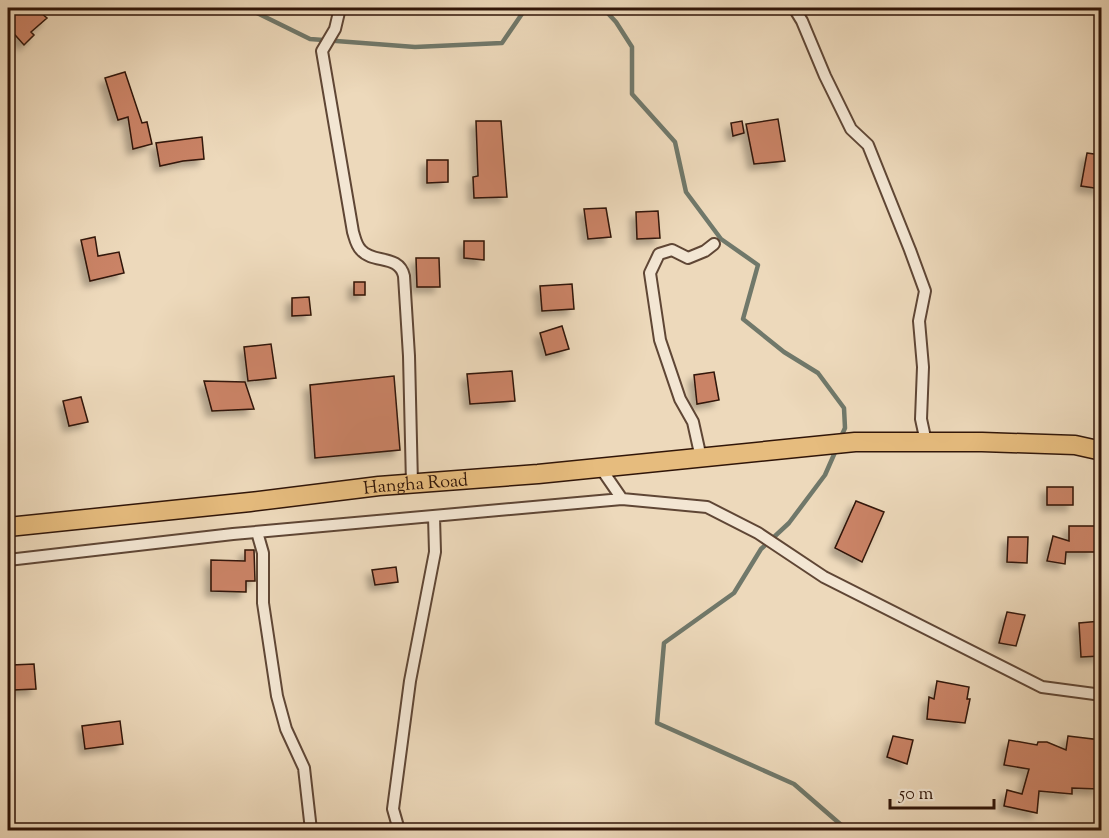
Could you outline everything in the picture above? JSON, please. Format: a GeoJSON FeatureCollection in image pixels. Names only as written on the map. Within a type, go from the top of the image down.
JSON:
{"type":"FeatureCollection","features":[{"type":"Feature","properties":{"kind":"highway","name":"Hangha Road"},"geometry":{"type":"LineString","coordinates":[[8,527],[379,486],[701,458],[824,444],[926,442],[1075,445],[1101,451]]}},
{"type":"Feature","properties":{"kind":"street"},"geometry":{"type":"LineString","coordinates":[[340,8],[335,29],[322,51],[353,232],[358,246],[365,253],[396,263],[403,269],[410,379],[412,484]]}},
{"type":"Feature","properties":{"kind":"street"},"geometry":{"type":"LineString","coordinates":[[794,8],[851,129],[868,145],[925,291],[919,321],[923,367],[921,419],[926,442]]}},
{"type":"Feature","properties":{"kind":"street"},"geometry":{"type":"LineString","coordinates":[[701,458],[693,422],[680,399],[660,340],[650,273],[659,254],[672,250],[688,258],[705,251],[714,244]]}},
{"type":"Feature","properties":{"kind":"street"},"geometry":{"type":"LineString","coordinates":[[600,467],[622,499]]}},
{"type":"Feature","properties":{"kind":"street"},"geometry":{"type":"LineString","coordinates":[[8,560],[257,532],[622,499],[707,507],[758,533],[824,577],[1042,687],[1101,695]]}},
{"type":"Feature","properties":{"kind":"street"},"geometry":{"type":"LineString","coordinates":[[399,831],[393,809],[410,681],[435,552],[434,517]]}},
{"type":"Feature","properties":{"kind":"street"},"geometry":{"type":"LineString","coordinates":[[257,532],[263,553],[263,603],[277,696],[286,729],[304,768],[311,831]]}},
{"type":"Feature","properties":{"kind":"building"},"geometry":{"type":"Polygon","coordinates":[[[8,8],[15,14],[24,8],[35,8],[47,18],[31,32],[34,35],[24,45],[8,27],[8,8]]]}},
{"type":"Feature","properties":{"kind":"building"},"geometry":{"type":"Polygon","coordinates":[[[125,72],[142,123],[147,122],[152,144],[133,149],[128,117],[118,120],[105,78],[125,72]]]}},
{"type":"Feature","properties":{"kind":"building"},"geometry":{"type":"Polygon","coordinates":[[[778,119],[785,161],[754,164],[746,124],[778,119]]]}},
{"type":"Feature","properties":{"kind":"building"},"geometry":{"type":"Polygon","coordinates":[[[476,121],[501,121],[507,197],[474,198],[473,177],[478,176],[476,121]]]}},
{"type":"Feature","properties":{"kind":"building"},"geometry":{"type":"Polygon","coordinates":[[[742,121],[744,133],[733,136],[731,123],[742,121]]]}},
{"type":"Feature","properties":{"kind":"building"},"geometry":{"type":"Polygon","coordinates":[[[202,137],[204,159],[160,166],[156,143],[202,137]]]}},
{"type":"Feature","properties":{"kind":"building"},"geometry":{"type":"Polygon","coordinates":[[[1087,153],[1101,155],[1101,189],[1081,186],[1087,153]]]}},
{"type":"Feature","properties":{"kind":"building"},"geometry":{"type":"Polygon","coordinates":[[[427,160],[448,160],[448,182],[427,183],[427,160]]]}},
{"type":"Feature","properties":{"kind":"building"},"geometry":{"type":"Polygon","coordinates":[[[606,208],[611,237],[588,239],[584,209],[606,208]]]}},
{"type":"Feature","properties":{"kind":"building"},"geometry":{"type":"Polygon","coordinates":[[[658,211],[660,238],[637,239],[636,212],[658,211]]]}},
{"type":"Feature","properties":{"kind":"building"},"geometry":{"type":"Polygon","coordinates":[[[95,237],[98,256],[119,252],[124,273],[90,281],[81,240],[95,237]]]}},
{"type":"Feature","properties":{"kind":"building"},"geometry":{"type":"Polygon","coordinates":[[[464,241],[484,241],[484,260],[464,258],[464,241]]]}},
{"type":"Feature","properties":{"kind":"building"},"geometry":{"type":"Polygon","coordinates":[[[416,258],[439,258],[440,287],[417,287],[416,258]]]}},
{"type":"Feature","properties":{"kind":"building"},"geometry":{"type":"Polygon","coordinates":[[[354,282],[365,282],[365,295],[354,295],[354,282]]]}},
{"type":"Feature","properties":{"kind":"building"},"geometry":{"type":"Polygon","coordinates":[[[572,284],[574,309],[542,311],[540,286],[572,284]]]}},
{"type":"Feature","properties":{"kind":"building"},"geometry":{"type":"Polygon","coordinates":[[[309,297],[311,315],[292,316],[292,298],[309,297]]]}},
{"type":"Feature","properties":{"kind":"building"},"geometry":{"type":"Polygon","coordinates":[[[562,326],[569,349],[546,355],[540,333],[562,326]]]}},
{"type":"Feature","properties":{"kind":"building"},"geometry":{"type":"Polygon","coordinates":[[[271,344],[276,378],[248,381],[244,347],[271,344]]]}},
{"type":"Feature","properties":{"kind":"building"},"geometry":{"type":"Polygon","coordinates":[[[512,371],[515,401],[470,404],[467,374],[512,371]]]}},
{"type":"Feature","properties":{"kind":"building"},"geometry":{"type":"Polygon","coordinates":[[[714,372],[719,400],[697,404],[694,375],[714,372]]]}},
{"type":"Feature","properties":{"kind":"building"},"geometry":{"type":"Polygon","coordinates":[[[394,376],[400,450],[315,458],[310,385],[394,376]]]}},
{"type":"Feature","properties":{"kind":"building"},"geometry":{"type":"Polygon","coordinates":[[[204,381],[245,382],[254,409],[212,411],[204,381]]]}},
{"type":"Feature","properties":{"kind":"building"},"geometry":{"type":"Polygon","coordinates":[[[81,397],[88,422],[69,426],[63,401],[81,397]]]}},
{"type":"Feature","properties":{"kind":"building"},"geometry":{"type":"Polygon","coordinates":[[[1047,487],[1073,487],[1073,505],[1047,505],[1047,487]]]}},
{"type":"Feature","properties":{"kind":"building"},"geometry":{"type":"Polygon","coordinates":[[[856,501],[884,512],[862,562],[835,548],[856,501]]]}},
{"type":"Feature","properties":{"kind":"building"},"geometry":{"type":"Polygon","coordinates":[[[1069,526],[1095,526],[1095,552],[1066,552],[1065,564],[1047,561],[1053,536],[1069,541],[1069,526]]]}},
{"type":"Feature","properties":{"kind":"building"},"geometry":{"type":"Polygon","coordinates":[[[1008,537],[1028,537],[1027,563],[1007,562],[1008,537]]]}},
{"type":"Feature","properties":{"kind":"building"},"geometry":{"type":"Polygon","coordinates":[[[245,550],[254,550],[255,581],[246,581],[246,592],[211,591],[211,560],[245,561],[245,550]]]}},
{"type":"Feature","properties":{"kind":"building"},"geometry":{"type":"Polygon","coordinates":[[[396,567],[398,582],[375,585],[372,570],[396,567]]]}},
{"type":"Feature","properties":{"kind":"building"},"geometry":{"type":"Polygon","coordinates":[[[1007,612],[1025,615],[1016,646],[999,643],[1007,612]]]}},
{"type":"Feature","properties":{"kind":"building"},"geometry":{"type":"Polygon","coordinates":[[[1101,621],[1101,656],[1081,657],[1079,623],[1101,621]]]}},
{"type":"Feature","properties":{"kind":"building"},"geometry":{"type":"Polygon","coordinates":[[[34,664],[36,689],[13,690],[12,665],[34,664]]]}},
{"type":"Feature","properties":{"kind":"building"},"geometry":{"type":"Polygon","coordinates":[[[937,681],[969,687],[967,699],[970,699],[965,723],[927,719],[929,697],[934,699],[937,681]]]}},
{"type":"Feature","properties":{"kind":"building"},"geometry":{"type":"Polygon","coordinates":[[[120,721],[123,744],[85,749],[82,726],[120,721]]]}},
{"type":"Feature","properties":{"kind":"building"},"geometry":{"type":"Polygon","coordinates":[[[893,736],[913,740],[907,764],[887,757],[893,736]]]}},
{"type":"Feature","properties":{"kind":"building"},"geometry":{"type":"Polygon","coordinates":[[[1068,736],[1101,740],[1099,789],[1072,788],[1072,794],[1039,791],[1037,813],[1004,806],[1007,790],[1022,794],[1029,769],[1004,765],[1009,740],[1037,745],[1038,742],[1047,742],[1066,750],[1068,736]]]}},
{"type":"Feature","properties":{"kind":"waterway"},"geometry":{"type":"LineString","coordinates":[[247,8],[310,39],[415,47],[502,43],[526,8]]}},
{"type":"Feature","properties":{"kind":"waterway"},"geometry":{"type":"LineString","coordinates":[[603,8],[616,22],[632,47],[632,94],[675,142],[686,192],[721,239],[758,265],[743,319],[784,352],[818,373],[844,408],[845,428],[840,439]]}},
{"type":"Feature","properties":{"kind":"waterway"},"geometry":{"type":"LineString","coordinates":[[836,450],[825,475],[789,523],[761,549],[734,593],[664,643],[657,723],[794,784],[847,830]]}},
{"type":"Feature","properties":{"kind":"waterway"},"geometry":{"type":"LineString","coordinates":[[700,830],[706,825],[713,830]]}}]}
